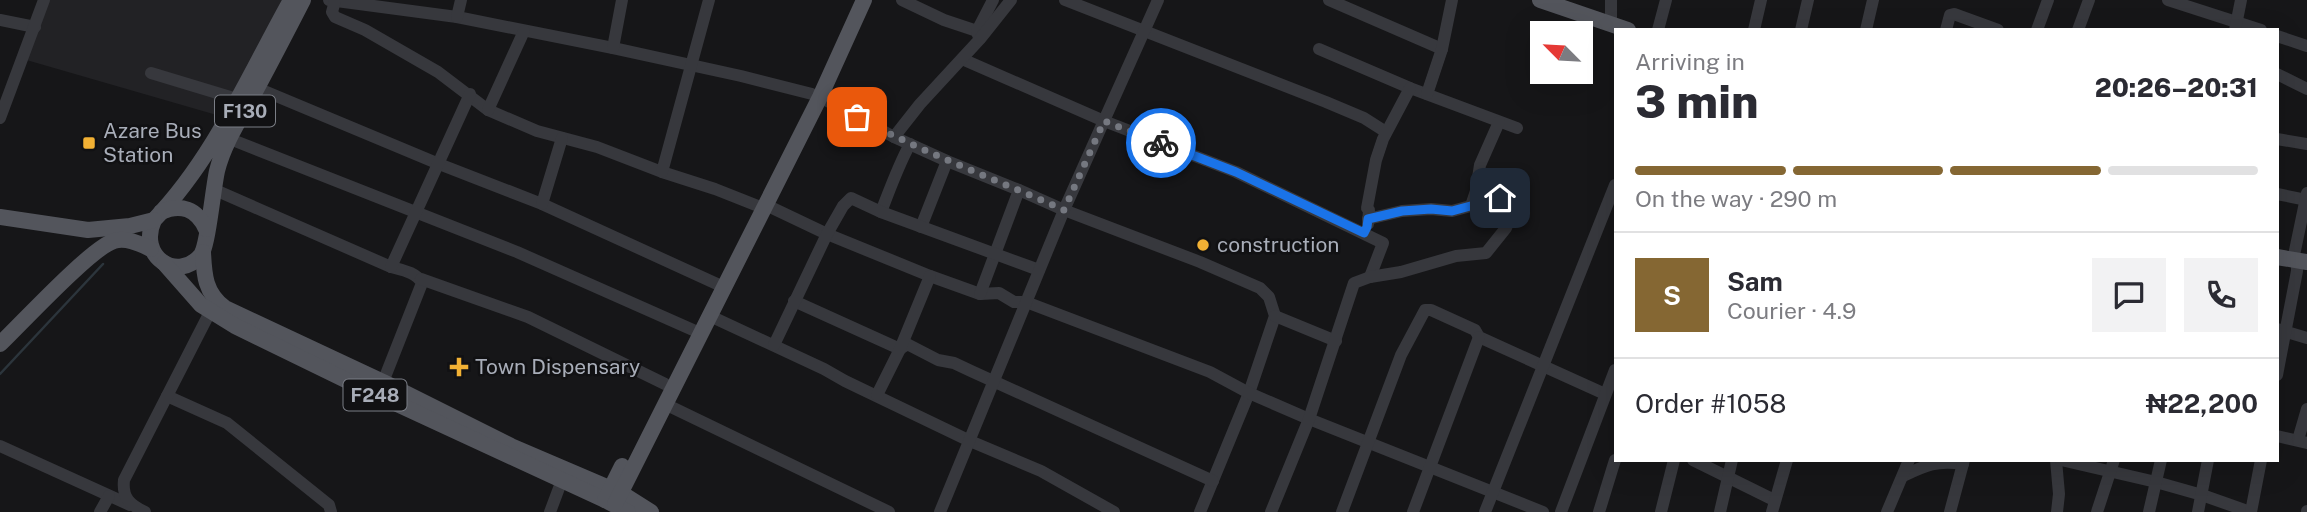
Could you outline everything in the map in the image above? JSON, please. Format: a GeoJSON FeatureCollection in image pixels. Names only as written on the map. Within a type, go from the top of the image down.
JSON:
{"type":"FeatureCollection","features":[{"type":"Feature","properties":{"kind":"main road","name":"F130"},"geometry":{"type":"LineString","coordinates":[[157,216],[193,172],[237,99],[290,0]]}},
{"type":"Feature","properties":{"kind":"main road","name":"F130"},"geometry":{"type":"LineString","coordinates":[[203,252],[221,157],[303,0]]}},
{"type":"Feature","properties":{"kind":"main road"},"geometry":{"type":"LineString","coordinates":[[816,95],[854,0]]}},
{"type":"Feature","properties":{"kind":"main road"},"geometry":{"type":"LineString","coordinates":[[587,479],[604,478],[628,465],[665,404],[864,0]]}},
{"type":"Feature","properties":{"kind":"main road"},"geometry":{"type":"LineString","coordinates":[[1540,0],[1623,28]]}},
{"type":"Feature","properties":{"kind":"main road"},"geometry":{"type":"LineString","coordinates":[[616,500],[628,465],[665,384],[762,206]]}},
{"type":"Feature","properties":{"kind":"main road"},"geometry":{"type":"LineString","coordinates":[[0,217],[88,230],[130,226],[171,208],[183,207],[202,219],[206,229]]}},
{"type":"Feature","properties":{"kind":"main road"},"geometry":{"type":"LineString","coordinates":[[157,216],[149,229],[148,239],[151,249],[164,263],[185,265],[195,261],[203,252]]}},
{"type":"Feature","properties":{"kind":"main road"},"geometry":{"type":"LineString","coordinates":[[0,344],[108,243],[127,240],[151,249]]}},
{"type":"Feature","properties":{"kind":"main road","name":"F248"},"geometry":{"type":"LineString","coordinates":[[203,252],[205,279],[215,300],[243,317],[323,362],[383,382],[512,446],[587,479],[616,500]]}},
{"type":"Feature","properties":{"kind":"main road","name":"F248"},"geometry":{"type":"LineString","coordinates":[[164,263],[201,305],[211,312],[323,362],[562,480],[648,510]]}},
{"type":"Feature","properties":{"kind":"main road"},"geometry":{"type":"LineString","coordinates":[[628,465],[648,510]]}},
{"type":"Feature","properties":{"kind":"street"},"geometry":{"type":"LineString","coordinates":[[0,118],[44,0]]}},
{"type":"Feature","properties":{"kind":"street"},"geometry":{"type":"LineString","coordinates":[[329,0],[457,17],[613,48],[816,95],[894,137],[947,161],[1260,288],[1269,296],[1275,316],[1249,393],[1200,512]]}},
{"type":"Feature","properties":{"kind":"street"},"geometry":{"type":"LineString","coordinates":[[457,17],[461,0]]}},
{"type":"Feature","properties":{"kind":"street"},"geometry":{"type":"LineString","coordinates":[[613,48],[622,0]]}},
{"type":"Feature","properties":{"kind":"street"},"geometry":{"type":"LineString","coordinates":[[662,172],[709,0]]}},
{"type":"Feature","properties":{"kind":"street"},"geometry":{"type":"LineString","coordinates":[[902,0],[979,35]]}},
{"type":"Feature","properties":{"kind":"street"},"geometry":{"type":"LineString","coordinates":[[979,35],[993,0]]}},
{"type":"Feature","properties":{"kind":"street"},"geometry":{"type":"LineString","coordinates":[[894,137],[1011,0]]}},
{"type":"Feature","properties":{"kind":"street"},"geometry":{"type":"LineString","coordinates":[[1065,0],[1326,102],[1364,118],[1387,132]]}},
{"type":"Feature","properties":{"kind":"street"},"geometry":{"type":"LineString","coordinates":[[940,512],[1064,210],[1158,0]]}},
{"type":"Feature","properties":{"kind":"street"},"geometry":{"type":"LineString","coordinates":[[1329,0],[1442,49]]}},
{"type":"Feature","properties":{"kind":"street"},"geometry":{"type":"LineString","coordinates":[[1427,94],[1442,49],[1452,0]]}},
{"type":"Feature","properties":{"kind":"street"},"geometry":{"type":"LineString","coordinates":[[1611,0],[1611,23]]}},
{"type":"Feature","properties":{"kind":"street"},"geometry":{"type":"LineString","coordinates":[[1659,28],[1666,0]]}},
{"type":"Feature","properties":{"kind":"street"},"geometry":{"type":"LineString","coordinates":[[1754,28],[1760,0]]}},
{"type":"Feature","properties":{"kind":"street"},"geometry":{"type":"LineString","coordinates":[[1801,28],[1808,0]]}},
{"type":"Feature","properties":{"kind":"street"},"geometry":{"type":"LineString","coordinates":[[1866,28],[1873,0]]}},
{"type":"Feature","properties":{"kind":"street"},"geometry":{"type":"LineString","coordinates":[[2038,28],[2048,0]]}},
{"type":"Feature","properties":{"kind":"street"},"geometry":{"type":"LineString","coordinates":[[2079,28],[2089,0]]}},
{"type":"Feature","properties":{"kind":"street"},"geometry":{"type":"LineString","coordinates":[[2168,0],[2189,3],[2236,25],[2241,0]]}},
{"type":"Feature","properties":{"kind":"street"},"geometry":{"type":"LineString","coordinates":[[335,1],[332,12],[335,17],[365,30],[438,72],[488,110],[537,131],[597,147],[762,206],[980,294],[999,293],[1014,302],[1026,302],[1210,372],[1249,393],[1309,419],[1543,512]]}},
{"type":"Feature","properties":{"kind":"street"},"geometry":{"type":"LineString","coordinates":[[1947,28],[1950,15],[1954,14],[1992,28]]}},
{"type":"Feature","properties":{"kind":"street"},"geometry":{"type":"LineString","coordinates":[[0,20],[35,27]]}},
{"type":"Feature","properties":{"kind":"street"},"geometry":{"type":"LineString","coordinates":[[488,110],[524,31]]}},
{"type":"Feature","properties":{"kind":"street"},"geometry":{"type":"LineString","coordinates":[[2279,37],[2307,46]]}},
{"type":"Feature","properties":{"kind":"street"},"geometry":{"type":"LineString","coordinates":[[1319,49],[1410,88],[1517,128]]}},
{"type":"Feature","properties":{"kind":"street"},"geometry":{"type":"LineString","coordinates":[[962,59],[1104,121],[1236,172],[1383,243],[1370,277]]}},
{"type":"Feature","properties":{"kind":"street"},"geometry":{"type":"LineString","coordinates":[[152,73],[237,99]]}},
{"type":"Feature","properties":{"kind":"street"},"geometry":{"type":"LineString","coordinates":[[2279,75],[2307,89]]}},
{"type":"Feature","properties":{"kind":"street"},"geometry":{"type":"LineString","coordinates":[[257,88],[542,204],[718,284]]}},
{"type":"Feature","properties":{"kind":"street"},"geometry":{"type":"LineString","coordinates":[[1364,233],[1376,160],[1410,88]]}},
{"type":"Feature","properties":{"kind":"street"},"geometry":{"type":"LineString","coordinates":[[391,267],[470,94]]}},
{"type":"Feature","properties":{"kind":"street"},"geometry":{"type":"LineString","coordinates":[[1471,206],[1480,165],[1499,122]]}},
{"type":"Feature","properties":{"kind":"street"},"geometry":{"type":"LineString","coordinates":[[542,204],[562,138]]}},
{"type":"Feature","properties":{"kind":"street"},"geometry":{"type":"LineString","coordinates":[[230,139],[517,252],[693,330]]}},
{"type":"Feature","properties":{"kind":"street"},"geometry":{"type":"LineString","coordinates":[[2279,139],[2307,144]]}},
{"type":"Feature","properties":{"kind":"street"},"geometry":{"type":"LineString","coordinates":[[881,212],[893,178],[910,144]]}},
{"type":"Feature","properties":{"kind":"street"},"geometry":{"type":"LineString","coordinates":[[921,227],[947,161]]}},
{"type":"Feature","properties":{"kind":"street"},"geometry":{"type":"LineString","coordinates":[[214,189],[391,267],[528,317],[665,384]]}},
{"type":"Feature","properties":{"kind":"street"},"geometry":{"type":"LineString","coordinates":[[980,294],[1019,190]]}},
{"type":"Feature","properties":{"kind":"street"},"geometry":{"type":"LineString","coordinates":[[2279,194],[2307,197],[2292,260],[2297,271],[2281,330],[2279,352]]}},
{"type":"Feature","properties":{"kind":"street"},"geometry":{"type":"LineString","coordinates":[[774,345],[827,234],[843,206],[851,198],[881,212],[1040,270]]}},
{"type":"Feature","properties":{"kind":"street"},"geometry":{"type":"LineString","coordinates":[[1271,512],[1309,419],[1354,283],[1457,256],[1486,253],[1506,228],[1514,209],[1511,201],[1500,198],[1452,211],[1402,211],[1368,219]]}},
{"type":"Feature","properties":{"kind":"street"},"geometry":{"type":"LineString","coordinates":[[1485,512],[1612,206]]}},
{"type":"Feature","properties":{"kind":"street"},"geometry":{"type":"LineString","coordinates":[[877,395],[900,349],[930,276]]}},
{"type":"Feature","properties":{"kind":"street"},"geometry":{"type":"LineString","coordinates":[[383,382],[422,283],[421,279]]}},
{"type":"Feature","properties":{"kind":"street"},"geometry":{"type":"LineString","coordinates":[[794,301],[900,349]]}},
{"type":"Feature","properties":{"kind":"street"},"geometry":{"type":"LineString","coordinates":[[1342,512],[1401,355],[1425,310],[1431,310],[1475,330],[1479,337],[1605,394]]}},
{"type":"Feature","properties":{"kind":"street"},"geometry":{"type":"LineString","coordinates":[[131,506],[123,489],[124,480],[211,312]]}},
{"type":"Feature","properties":{"kind":"street"},"geometry":{"type":"LineString","coordinates":[[710,316],[970,441],[1041,471],[1114,512]]}},
{"type":"Feature","properties":{"kind":"street"},"geometry":{"type":"LineString","coordinates":[[1275,316],[1336,341]]}},
{"type":"Feature","properties":{"kind":"street"},"geometry":{"type":"LineString","coordinates":[[2281,330],[2307,338]]}},
{"type":"Feature","properties":{"kind":"street"},"geometry":{"type":"LineString","coordinates":[[1413,512],[1479,337]]}},
{"type":"Feature","properties":{"kind":"street"},"geometry":{"type":"LineString","coordinates":[[900,349],[907,344],[938,360],[954,363],[1213,481]]}},
{"type":"Feature","properties":{"kind":"street"},"geometry":{"type":"LineString","coordinates":[[1561,512],[1614,372]]}},
{"type":"Feature","properties":{"kind":"street"},"geometry":{"type":"LineString","coordinates":[[167,396],[226,423],[330,508],[344,512]]}},
{"type":"Feature","properties":{"kind":"street"},"geometry":{"type":"LineString","coordinates":[[665,404],[889,512]]}},
{"type":"Feature","properties":{"kind":"street"},"geometry":{"type":"LineString","coordinates":[[2279,436],[2303,442],[2307,409]]}},
{"type":"Feature","properties":{"kind":"street"},"geometry":{"type":"LineString","coordinates":[[0,446],[145,512]]}},
{"type":"Feature","properties":{"kind":"street"},"geometry":{"type":"LineString","coordinates":[[1599,512],[1614,462]]}},
{"type":"Feature","properties":{"kind":"street"},"geometry":{"type":"LineString","coordinates":[[1661,512],[1674,462]]}},
{"type":"Feature","properties":{"kind":"street"},"geometry":{"type":"LineString","coordinates":[[1697,462],[1773,506],[1786,462]]}},
{"type":"Feature","properties":{"kind":"street"},"geometry":{"type":"LineString","coordinates":[[1720,512],[1732,462]]}},
{"type":"Feature","properties":{"kind":"street"},"geometry":{"type":"LineString","coordinates":[[1887,512],[1908,462]]}},
{"type":"Feature","properties":{"kind":"street"},"geometry":{"type":"LineString","coordinates":[[1903,476],[1940,462]]}},
{"type":"Feature","properties":{"kind":"street"},"geometry":{"type":"LineString","coordinates":[[1950,512],[1963,462]]}},
{"type":"Feature","properties":{"kind":"street"},"geometry":{"type":"LineString","coordinates":[[2057,512],[2058,462]]}},
{"type":"Feature","properties":{"kind":"street"},"geometry":{"type":"LineString","coordinates":[[2073,462],[2112,467],[2251,512],[2261,462]]}},
{"type":"Feature","properties":{"kind":"street"},"geometry":{"type":"LineString","coordinates":[[2149,512],[2161,462]]}},
{"type":"Feature","properties":{"kind":"street"},"geometry":{"type":"LineString","coordinates":[[2198,512],[2208,462]]}},
{"type":"Feature","properties":{"kind":"street"},"geometry":{"type":"LineString","coordinates":[[2097,512],[2112,467]]}},
{"type":"Feature","properties":{"kind":"street"},"geometry":{"type":"LineString","coordinates":[[550,512],[562,480]]}},
{"type":"Feature","properties":{"kind":"street"},"geometry":{"type":"LineString","coordinates":[[100,512],[109,496]]}},
{"type":"Feature","properties":{"kind":"shaded area"},"geometry":{"type":"Polygon","coordinates":[[[44,0],[289,0],[227,118],[23,59],[44,0]]]}},
{"type":"Feature","properties":{"kind":"waterway"},"geometry":{"type":"LineString","coordinates":[[0,374],[103,264]]}},
{"type":"Feature","properties":{"kind":"way so far"},"geometry":{"type":"LineString","coordinates":[[857,117],[947,161],[1064,210],[1104,121],[1161,143]]}},
{"type":"Feature","properties":{"kind":"place","name":"Azare Bus Station"},"geometry":{"type":"Point","coordinates":[89,143]}},
{"type":"Feature","properties":{"kind":"place","name":"construction"},"geometry":{"type":"Point","coordinates":[1203,245]}},
{"type":"Feature","properties":{"kind":"place","name":"Town Dispensary"},"geometry":{"type":"Point","coordinates":[459,367]}},
{"type":"Feature","properties":{"kind":"route"},"geometry":{"type":"LineString","coordinates":[[1161,143],[1236,172],[1364,233],[1368,219],[1402,211],[1452,211],[1500,198]]}}]}
